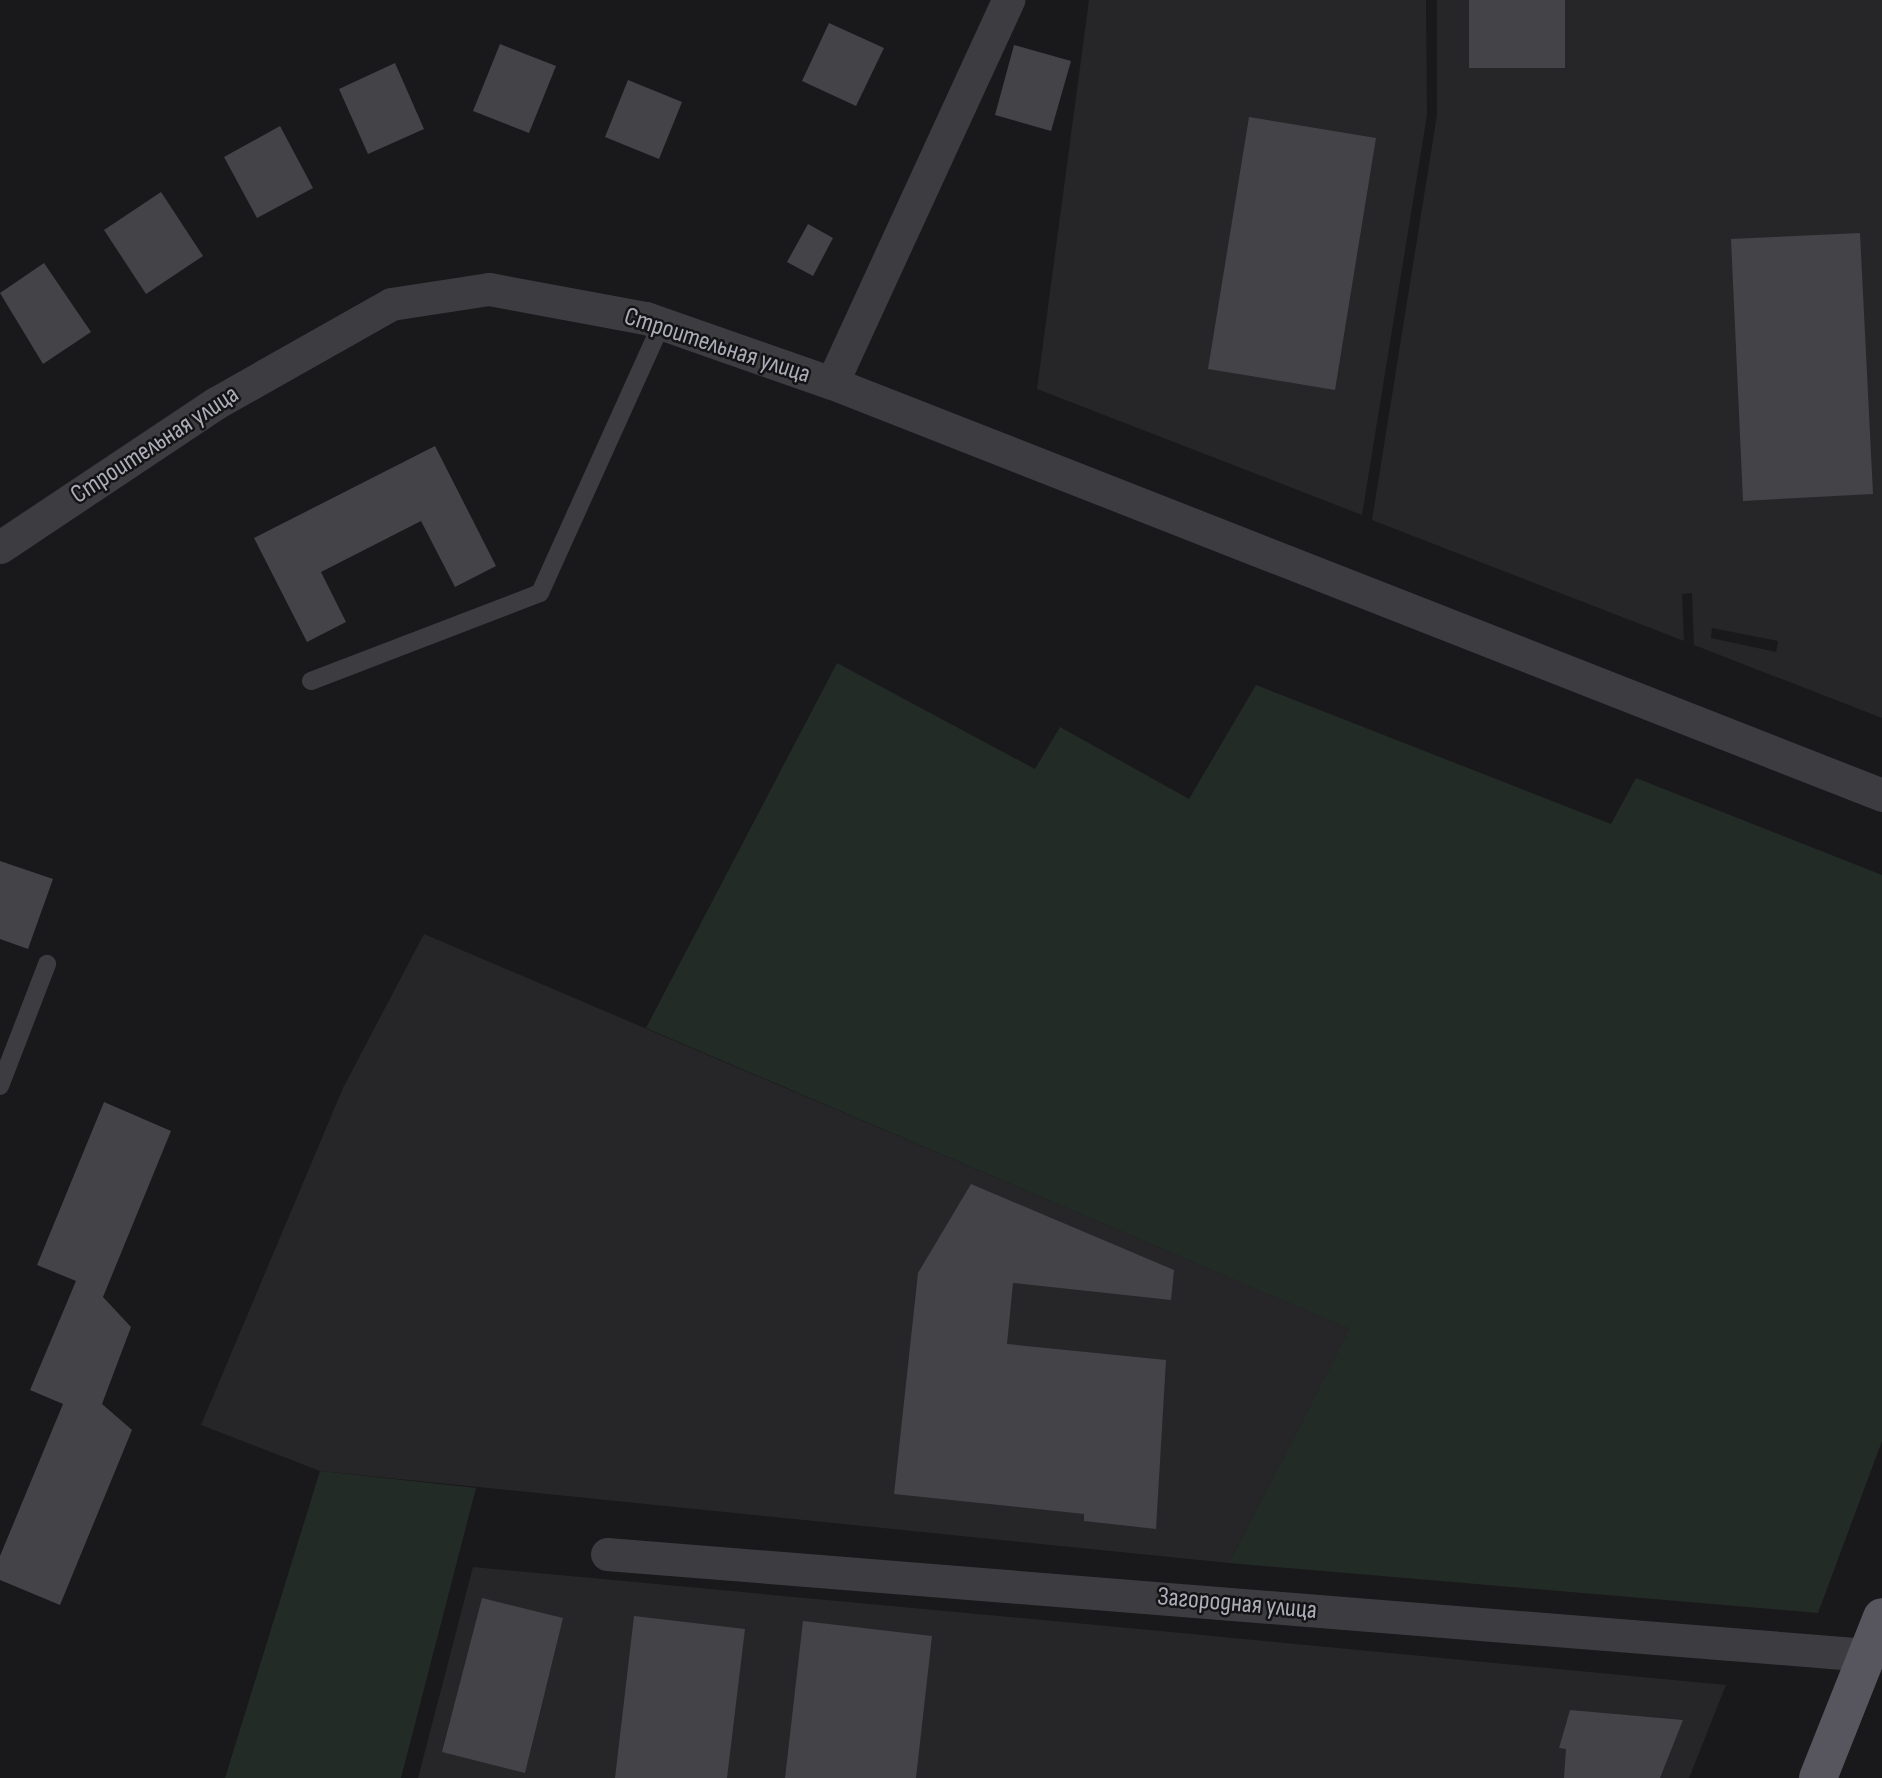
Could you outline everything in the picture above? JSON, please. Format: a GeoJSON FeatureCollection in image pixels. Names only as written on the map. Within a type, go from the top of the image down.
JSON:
{"type":"FeatureCollection","features":[{"type":"Feature","properties":{"kind":"main road"},"geometry":{"type":"LineString","coordinates":[[1818,1778],[1882,1618]]}},
{"type":"Feature","properties":{"kind":"street","name":"Строительная улица"},"geometry":{"type":"LineString","coordinates":[[0,547],[216,403],[391,304],[489,289],[662,323],[832,383],[1008,0]]}},
{"type":"Feature","properties":{"kind":"street"},"geometry":{"type":"LineString","coordinates":[[832,383],[1882,795]]}},
{"type":"Feature","properties":{"kind":"street","name":"Загородная улица"},"geometry":{"type":"LineString","coordinates":[[607,1554],[1867,1655]]}},
{"type":"Feature","properties":{"kind":"lane"},"geometry":{"type":"LineString","coordinates":[[311,681],[540,593],[662,323]]}},
{"type":"Feature","properties":{"kind":"lane"},"geometry":{"type":"LineString","coordinates":[[0,1086],[47,964]]}},
{"type":"Feature","properties":{"kind":"shaded area"},"geometry":{"type":"Polygon","coordinates":[[[1089,0],[1426,0],[1427,115],[1362,515],[1037,389],[1089,0]]]}},
{"type":"Feature","properties":{"kind":"shaded area"},"geometry":{"type":"Polygon","coordinates":[[[1437,0],[1882,0],[1882,718],[1694,645],[1692,593],[1682,594],[1684,641],[1372,520],[1437,115],[1437,0]],[[1712,628],[1711,638],[1776,652],[1778,641],[1712,628]]]}},
{"type":"Feature","properties":{"kind":"shaded area"},"geometry":{"type":"Polygon","coordinates":[[[837,663],[1035,769],[1060,727],[1189,799],[1256,685],[1611,824],[1636,778],[1882,875],[1882,1441],[1818,1613],[1229,1563],[1350,1329],[646,1028],[837,663]]]}},
{"type":"Feature","properties":{"kind":"shaded area"},"geometry":{"type":"Polygon","coordinates":[[[424,934],[1351,1329],[1229,1563],[320,1471],[201,1425],[343,1088],[424,934]]]}},
{"type":"Feature","properties":{"kind":"shaded area"},"geometry":{"type":"Polygon","coordinates":[[[320,1471],[476,1488],[401,1778],[225,1778],[320,1471]]]}},
{"type":"Feature","properties":{"kind":"shaded area"},"geometry":{"type":"Polygon","coordinates":[[[473,1567],[1726,1685],[1689,1778],[418,1778],[473,1567]]]}},
{"type":"Feature","properties":{"kind":"building"},"geometry":{"type":"Polygon","coordinates":[[[1469,0],[1565,0],[1565,68],[1469,68],[1469,0]]]}},
{"type":"Feature","properties":{"kind":"building"},"geometry":{"type":"Polygon","coordinates":[[[829,23],[884,48],[856,106],[802,81],[829,23]]]}},
{"type":"Feature","properties":{"kind":"building"},"geometry":{"type":"Polygon","coordinates":[[[500,44],[556,66],[529,133],[473,111],[500,44]]]}},
{"type":"Feature","properties":{"kind":"building"},"geometry":{"type":"Polygon","coordinates":[[[1014,45],[1071,61],[1051,131],[995,115],[1014,45]]]}},
{"type":"Feature","properties":{"kind":"building"},"geometry":{"type":"Polygon","coordinates":[[[395,63],[424,129],[368,154],[339,89],[395,63]]]}},
{"type":"Feature","properties":{"kind":"building"},"geometry":{"type":"Polygon","coordinates":[[[628,80],[682,102],[659,159],[605,137],[628,80]]]}},
{"type":"Feature","properties":{"kind":"building"},"geometry":{"type":"Polygon","coordinates":[[[1249,117],[1376,138],[1335,390],[1208,369],[1249,117]]]}},
{"type":"Feature","properties":{"kind":"building"},"geometry":{"type":"Polygon","coordinates":[[[280,126],[313,188],[257,218],[224,157],[280,126]]]}},
{"type":"Feature","properties":{"kind":"building"},"geometry":{"type":"Polygon","coordinates":[[[161,192],[203,256],[146,294],[104,230],[161,192]]]}},
{"type":"Feature","properties":{"kind":"building"},"geometry":{"type":"Polygon","coordinates":[[[808,224],[833,238],[813,276],[787,262],[808,224]]]}},
{"type":"Feature","properties":{"kind":"building"},"geometry":{"type":"Polygon","coordinates":[[[1860,233],[1873,494],[1743,501],[1731,239],[1860,233]]]}},
{"type":"Feature","properties":{"kind":"building"},"geometry":{"type":"Polygon","coordinates":[[[44,263],[91,332],[43,364],[0,293],[44,263]]]}},
{"type":"Feature","properties":{"kind":"building"},"geometry":{"type":"Polygon","coordinates":[[[435,446],[496,566],[455,587],[421,521],[321,572],[346,622],[307,642],[254,538],[435,446]]]}},
{"type":"Feature","properties":{"kind":"building"},"geometry":{"type":"Polygon","coordinates":[[[0,861],[53,879],[28,949],[0,939],[0,861]]]}},
{"type":"Feature","properties":{"kind":"building"},"geometry":{"type":"Polygon","coordinates":[[[104,1102],[171,1131],[103,1297],[131,1327],[102,1404],[132,1430],[60,1605],[0,1580],[0,1556],[63,1404],[30,1390],[76,1281],[37,1265],[104,1102]]]}},
{"type":"Feature","properties":{"kind":"building"},"geometry":{"type":"Polygon","coordinates":[[[971,1184],[1174,1270],[1171,1300],[1013,1283],[1007,1344],[1166,1360],[1156,1529],[1084,1521],[1084,1514],[894,1494],[918,1273],[971,1184]]]}},
{"type":"Feature","properties":{"kind":"building"},"geometry":{"type":"Polygon","coordinates":[[[482,1598],[563,1618],[525,1773],[442,1752],[482,1598]]]}},
{"type":"Feature","properties":{"kind":"building"},"geometry":{"type":"Polygon","coordinates":[[[634,1616],[745,1629],[727,1778],[615,1778],[634,1616]]]}},
{"type":"Feature","properties":{"kind":"building"},"geometry":{"type":"Polygon","coordinates":[[[803,1621],[932,1636],[916,1778],[785,1778],[803,1621]]]}},
{"type":"Feature","properties":{"kind":"building"},"geometry":{"type":"Polygon","coordinates":[[[1570,1710],[1683,1720],[1660,1778],[1564,1778],[1566,1749],[1559,1748],[1570,1710]]]}}]}
